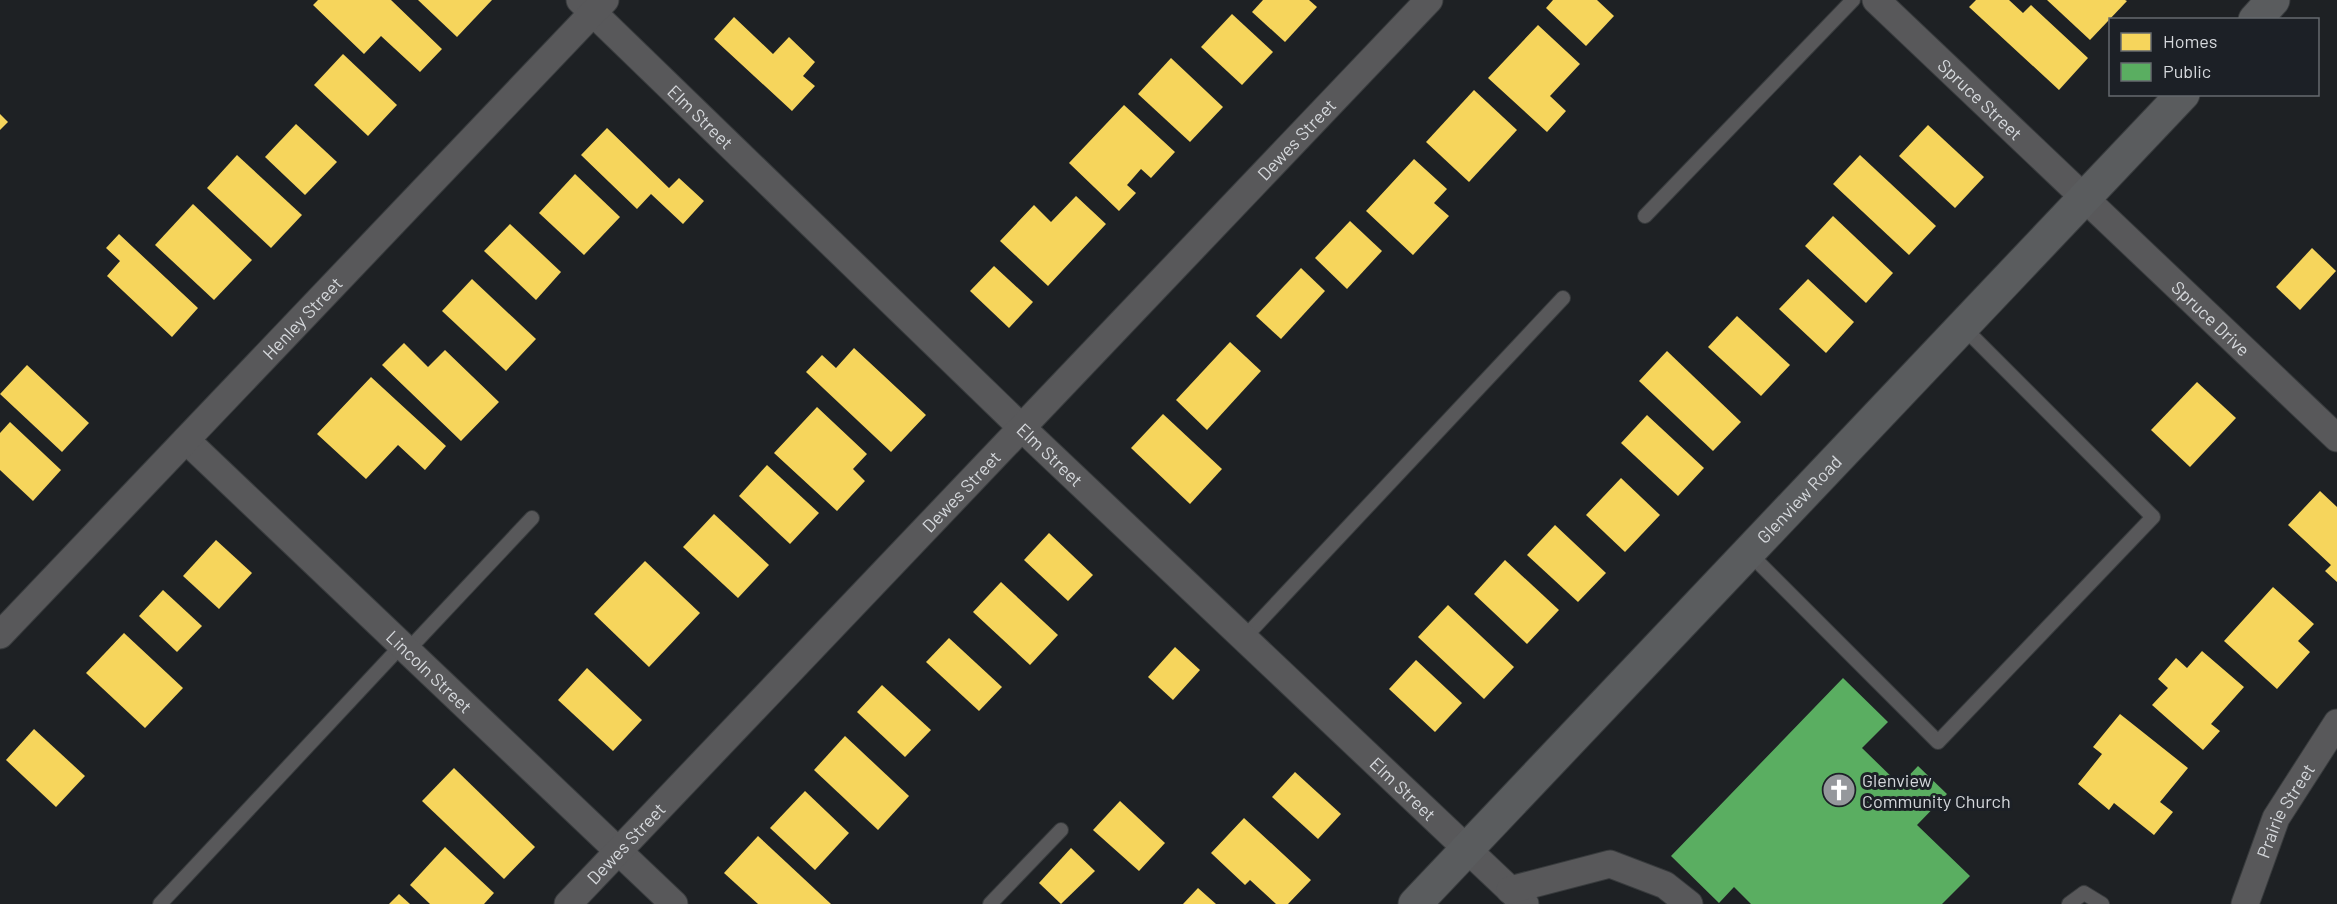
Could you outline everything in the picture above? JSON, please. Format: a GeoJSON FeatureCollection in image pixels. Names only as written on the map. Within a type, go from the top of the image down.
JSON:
{"type":"FeatureCollection","features":[{"type":"Feature","properties":{"kind":"main road"},"geometry":{"type":"LineString","coordinates":[[2257,18],[2273,0]]}},
{"type":"Feature","properties":{"kind":"main road","name":"Glenview Road"},"geometry":{"type":"LineString","coordinates":[[1415,904],[2181,96]]}},
{"type":"Feature","properties":{"kind":"street","name":"Dewes Street"},"geometry":{"type":"LineString","coordinates":[[568,904],[1429,0]]}},
{"type":"Feature","properties":{"kind":"street","name":"Spruce Street"},"geometry":{"type":"LineString","coordinates":[[1876,0],[2083,199]]}},
{"type":"Feature","properties":{"kind":"street","name":"Elm Street"},"geometry":{"type":"LineString","coordinates":[[593,4],[1022,428],[1517,897]]}},
{"type":"Feature","properties":{"kind":"street","name":"Henley Street"},"geometry":{"type":"LineString","coordinates":[[0,635],[186,440],[593,4]]}},
{"type":"Feature","properties":{"kind":"street","name":"Spruce Drive"},"geometry":{"type":"LineString","coordinates":[[2083,199],[2337,438]]}},
{"type":"Feature","properties":{"kind":"street","name":"Lincoln Street"},"geometry":{"type":"LineString","coordinates":[[186,440],[674,904]]}},
{"type":"Feature","properties":{"kind":"street","name":"Prairie Street"},"geometry":{"type":"LineString","coordinates":[[2245,904],[2276,818],[2337,723]]}},
{"type":"Feature","properties":{"kind":"street"},"geometry":{"type":"LineString","coordinates":[[1517,897],[1610,864],[1665,885],[1689,904]]}},
{"type":"Feature","properties":{"kind":"lane"},"geometry":{"type":"LineString","coordinates":[[1645,216],[1853,0]]}},
{"type":"Feature","properties":{"kind":"lane"},"geometry":{"type":"LineString","coordinates":[[1244,638],[1563,298]]}},
{"type":"Feature","properties":{"kind":"lane"},"geometry":{"type":"LineString","coordinates":[[1748,552],[1938,742],[2153,517],[1962,326]]}},
{"type":"Feature","properties":{"kind":"lane"},"geometry":{"type":"LineString","coordinates":[[160,904],[532,518]]}},
{"type":"Feature","properties":{"kind":"lane"},"geometry":{"type":"LineString","coordinates":[[990,904],[1061,830]]}},
{"type":"Feature","properties":{"kind":"lane"},"geometry":{"type":"LineString","coordinates":[[2069,904],[2084,893],[2102,904]]}},
{"type":"Feature","properties":{"kind":"building: Homes"},"geometry":{"type":"Polygon","coordinates":[[[318,0],[391,0],[442,49],[420,72],[381,36],[364,54],[313,5],[318,0]]]}},
{"type":"Feature","properties":{"kind":"building: Homes"},"geometry":{"type":"Polygon","coordinates":[[[418,0],[492,0],[457,37],[418,0]]]}},
{"type":"Feature","properties":{"kind":"building: Homes"},"geometry":{"type":"Polygon","coordinates":[[[1263,0],[1309,0],[1317,7],[1285,42],[1252,12],[1263,0]]]}},
{"type":"Feature","properties":{"kind":"building: Homes"},"geometry":{"type":"Polygon","coordinates":[[[1553,0],[1597,0],[1614,16],[1586,46],[1546,8],[1553,0]]]}},
{"type":"Feature","properties":{"kind":"building: Homes"},"geometry":{"type":"Polygon","coordinates":[[[1976,0],[2009,0],[2023,13],[2031,5],[2088,58],[2059,90],[1969,7],[1976,0]]]}},
{"type":"Feature","properties":{"kind":"building: Homes"},"geometry":{"type":"Polygon","coordinates":[[[2047,0],[2127,1],[2090,40],[2047,0]]]}},
{"type":"Feature","properties":{"kind":"building: Homes"},"geometry":{"type":"Polygon","coordinates":[[[1232,14],[1273,52],[1242,85],[1201,47],[1232,14]]]}},
{"type":"Feature","properties":{"kind":"building: Homes"},"geometry":{"type":"Polygon","coordinates":[[[734,17],[773,54],[789,37],[815,62],[803,76],[815,86],[792,111],[714,39],[734,17]]]}},
{"type":"Feature","properties":{"kind":"building: Homes"},"geometry":{"type":"Polygon","coordinates":[[[1538,25],[1580,64],[1550,96],[1566,111],[1547,132],[1488,78],[1538,25]]]}},
{"type":"Feature","properties":{"kind":"building: Homes"},"geometry":{"type":"Polygon","coordinates":[[[343,54],[397,105],[368,136],[314,85],[343,54]]]}},
{"type":"Feature","properties":{"kind":"building: Homes"},"geometry":{"type":"Polygon","coordinates":[[[1171,58],[1223,107],[1190,142],[1138,94],[1171,58]]]}},
{"type":"Feature","properties":{"kind":"building: Homes"},"geometry":{"type":"Polygon","coordinates":[[[1474,90],[1517,130],[1469,182],[1426,142],[1474,90]]]}},
{"type":"Feature","properties":{"kind":"building: Homes"},"geometry":{"type":"Polygon","coordinates":[[[1124,105],[1175,152],[1151,178],[1141,169],[1127,185],[1136,193],[1119,211],[1069,163],[1124,105]]]}},
{"type":"Feature","properties":{"kind":"building: Homes"},"geometry":{"type":"Polygon","coordinates":[[[0,114],[8,122],[0,130],[0,114]]]}},
{"type":"Feature","properties":{"kind":"building: Homes"},"geometry":{"type":"Polygon","coordinates":[[[296,124],[337,162],[305,195],[265,157],[296,124]]]}},
{"type":"Feature","properties":{"kind":"building: Homes"},"geometry":{"type":"Polygon","coordinates":[[[1928,125],[1984,177],[1955,208],[1899,156],[1928,125]]]}},
{"type":"Feature","properties":{"kind":"building: Homes"},"geometry":{"type":"Polygon","coordinates":[[[607,128],[669,188],[679,178],[704,201],[683,224],[651,194],[637,209],[581,155],[607,128]]]}},
{"type":"Feature","properties":{"kind":"building: Homes"},"geometry":{"type":"Polygon","coordinates":[[[237,155],[302,215],[271,248],[207,188],[237,155]]]}},
{"type":"Feature","properties":{"kind":"building: Homes"},"geometry":{"type":"Polygon","coordinates":[[[1860,155],[1936,226],[1909,255],[1833,184],[1860,155]]]}},
{"type":"Feature","properties":{"kind":"building: Homes"},"geometry":{"type":"Polygon","coordinates":[[[1414,159],[1447,189],[1434,203],[1449,216],[1413,255],[1366,211],[1414,159]]]}},
{"type":"Feature","properties":{"kind":"building: Homes"},"geometry":{"type":"Polygon","coordinates":[[[575,174],[620,217],[584,255],[539,213],[575,174]]]}},
{"type":"Feature","properties":{"kind":"building: Homes"},"geometry":{"type":"Polygon","coordinates":[[[1076,196],[1106,224],[1048,286],[1000,241],[1034,205],[1051,222],[1076,196]]]}},
{"type":"Feature","properties":{"kind":"building: Homes"},"geometry":{"type":"Polygon","coordinates":[[[193,204],[252,260],[214,300],[155,245],[193,204]]]}},
{"type":"Feature","properties":{"kind":"building: Homes"},"geometry":{"type":"Polygon","coordinates":[[[1833,216],[1893,273],[1866,303],[1805,246],[1833,216]]]}},
{"type":"Feature","properties":{"kind":"building: Homes"},"geometry":{"type":"Polygon","coordinates":[[[1350,221],[1382,251],[1347,289],[1315,258],[1350,221]]]}},
{"type":"Feature","properties":{"kind":"building: Homes"},"geometry":{"type":"Polygon","coordinates":[[[510,224],[561,272],[536,300],[484,251],[510,224]]]}},
{"type":"Feature","properties":{"kind":"building: Homes"},"geometry":{"type":"Polygon","coordinates":[[[119,234],[198,308],[172,337],[107,276],[120,261],[106,248],[119,234]]]}},
{"type":"Feature","properties":{"kind":"building: Homes"},"geometry":{"type":"Polygon","coordinates":[[[2312,248],[2336,271],[2300,310],[2276,287],[2312,248]]]}},
{"type":"Feature","properties":{"kind":"building: Homes"},"geometry":{"type":"Polygon","coordinates":[[[994,266],[1033,302],[1009,328],[970,291],[994,266]]]}},
{"type":"Feature","properties":{"kind":"building: Homes"},"geometry":{"type":"Polygon","coordinates":[[[1301,268],[1325,291],[1281,339],[1256,316],[1301,268]]]}},
{"type":"Feature","properties":{"kind":"building: Homes"},"geometry":{"type":"Polygon","coordinates":[[[472,279],[536,339],[506,371],[442,311],[472,279]]]}},
{"type":"Feature","properties":{"kind":"building: Homes"},"geometry":{"type":"Polygon","coordinates":[[[1808,279],[1854,322],[1826,353],[1779,309],[1808,279]]]}},
{"type":"Feature","properties":{"kind":"building: Homes"},"geometry":{"type":"Polygon","coordinates":[[[1737,316],[1790,365],[1761,396],[1708,347],[1737,316]]]}},
{"type":"Feature","properties":{"kind":"building: Homes"},"geometry":{"type":"Polygon","coordinates":[[[1230,342],[1261,371],[1207,430],[1176,400],[1230,342]]]}},
{"type":"Feature","properties":{"kind":"building: Homes"},"geometry":{"type":"Polygon","coordinates":[[[404,343],[428,367],[445,350],[499,402],[461,441],[382,365],[404,343]]]}},
{"type":"Feature","properties":{"kind":"building: Homes"},"geometry":{"type":"Polygon","coordinates":[[[854,348],[926,415],[891,452],[806,372],[822,355],[836,368],[854,348]]]}},
{"type":"Feature","properties":{"kind":"building: Homes"},"geometry":{"type":"Polygon","coordinates":[[[1667,351],[1741,422],[1713,451],[1639,381],[1667,351]]]}},
{"type":"Feature","properties":{"kind":"building: Homes"},"geometry":{"type":"Polygon","coordinates":[[[27,365],[89,423],[62,452],[0,394],[27,365]]]}},
{"type":"Feature","properties":{"kind":"building: Homes"},"geometry":{"type":"Polygon","coordinates":[[[371,377],[446,446],[425,470],[398,445],[366,479],[317,434],[371,377]]]}},
{"type":"Feature","properties":{"kind":"building: Homes"},"geometry":{"type":"Polygon","coordinates":[[[2197,382],[2236,418],[2190,467],[2151,430],[2197,382]]]}},
{"type":"Feature","properties":{"kind":"building: Homes"},"geometry":{"type":"Polygon","coordinates":[[[817,407],[867,454],[853,469],[865,481],[837,511],[774,453],[817,407]]]}},
{"type":"Feature","properties":{"kind":"building: Homes"},"geometry":{"type":"Polygon","coordinates":[[[1163,414],[1222,469],[1190,504],[1131,448],[1163,414]]]}},
{"type":"Feature","properties":{"kind":"building: Homes"},"geometry":{"type":"Polygon","coordinates":[[[1647,415],[1704,468],[1678,496],[1621,443],[1647,415]]]}},
{"type":"Feature","properties":{"kind":"building: Homes"},"geometry":{"type":"Polygon","coordinates":[[[10,422],[61,470],[33,501],[0,470],[0,433],[10,422]]]}},
{"type":"Feature","properties":{"kind":"building: Homes"},"geometry":{"type":"Polygon","coordinates":[[[767,465],[819,513],[790,544],[739,496],[767,465]]]}},
{"type":"Feature","properties":{"kind":"building: Homes"},"geometry":{"type":"Polygon","coordinates":[[[1621,478],[1660,515],[1625,552],[1586,515],[1621,478]]]}},
{"type":"Feature","properties":{"kind":"building: Homes"},"geometry":{"type":"Polygon","coordinates":[[[2320,491],[2337,507],[2337,582],[2325,571],[2331,565],[2288,525],[2320,491]]]}},
{"type":"Feature","properties":{"kind":"building: Homes"},"geometry":{"type":"Polygon","coordinates":[[[714,514],[769,565],[738,598],[683,547],[714,514]]]}},
{"type":"Feature","properties":{"kind":"building: Homes"},"geometry":{"type":"Polygon","coordinates":[[[1555,525],[1606,573],[1578,602],[1527,555],[1555,525]]]}},
{"type":"Feature","properties":{"kind":"building: Homes"},"geometry":{"type":"Polygon","coordinates":[[[1049,533],[1093,575],[1068,601],[1024,560],[1049,533]]]}},
{"type":"Feature","properties":{"kind":"building: Homes"},"geometry":{"type":"Polygon","coordinates":[[[216,540],[252,573],[219,609],[183,576],[216,540]]]}},
{"type":"Feature","properties":{"kind":"building: Homes"},"geometry":{"type":"Polygon","coordinates":[[[1505,560],[1559,610],[1527,644],[1474,594],[1505,560]]]}},
{"type":"Feature","properties":{"kind":"building: Homes"},"geometry":{"type":"Polygon","coordinates":[[[645,561],[700,613],[649,667],[594,614],[645,561]]]}},
{"type":"Feature","properties":{"kind":"building: Homes"},"geometry":{"type":"Polygon","coordinates":[[[1001,582],[1058,635],[1030,665],[973,612],[1001,582]]]}},
{"type":"Feature","properties":{"kind":"building: Homes"},"geometry":{"type":"Polygon","coordinates":[[[2273,587],[2314,624],[2298,641],[2310,652],[2277,689],[2224,641],[2273,587]]]}},
{"type":"Feature","properties":{"kind":"building: Homes"},"geometry":{"type":"Polygon","coordinates":[[[163,590],[202,626],[177,652],[139,616],[163,590]]]}},
{"type":"Feature","properties":{"kind":"building: Homes"},"geometry":{"type":"Polygon","coordinates":[[[1448,605],[1514,667],[1484,699],[1418,637],[1448,605]]]}},
{"type":"Feature","properties":{"kind":"building: Homes"},"geometry":{"type":"Polygon","coordinates":[[[124,633],[183,688],[145,728],[86,673],[124,633]]]}},
{"type":"Feature","properties":{"kind":"building: Homes"},"geometry":{"type":"Polygon","coordinates":[[[949,638],[1002,687],[979,711],[926,662],[949,638]]]}},
{"type":"Feature","properties":{"kind":"building: Homes"},"geometry":{"type":"Polygon","coordinates":[[[1175,647],[1200,670],[1173,700],[1148,677],[1175,647]]]}},
{"type":"Feature","properties":{"kind":"building: Homes"},"geometry":{"type":"Polygon","coordinates":[[[2202,651],[2244,687],[2211,724],[2220,731],[2203,750],[2152,705],[2168,688],[2158,679],[2176,658],[2187,668],[2202,651]]]}},
{"type":"Feature","properties":{"kind":"building: Homes"},"geometry":{"type":"Polygon","coordinates":[[[1416,660],[1462,703],[1435,732],[1389,689],[1416,660]]]}},
{"type":"Feature","properties":{"kind":"building: Homes"},"geometry":{"type":"Polygon","coordinates":[[[587,668],[642,720],[613,751],[558,700],[587,668]]]}},
{"type":"Feature","properties":{"kind":"building: Homes"},"geometry":{"type":"Polygon","coordinates":[[[882,685],[931,730],[905,757],[857,712],[882,685]]]}},
{"type":"Feature","properties":{"kind":"building: Homes"},"geometry":{"type":"Polygon","coordinates":[[[2120,714],[2188,768],[2160,802],[2173,812],[2154,835],[2114,803],[2109,810],[2078,784],[2102,754],[2093,747],[2120,714]]]}},
{"type":"Feature","properties":{"kind":"building: Homes"},"geometry":{"type":"Polygon","coordinates":[[[34,729],[85,776],[56,807],[6,760],[34,729]]]}},
{"type":"Feature","properties":{"kind":"building: Homes"},"geometry":{"type":"Polygon","coordinates":[[[845,736],[909,796],[878,830],[814,770],[845,736]]]}},
{"type":"Feature","properties":{"kind":"building: Homes"},"geometry":{"type":"Polygon","coordinates":[[[454,768],[535,847],[504,879],[422,801],[454,768]]]}},
{"type":"Feature","properties":{"kind":"building: Homes"},"geometry":{"type":"Polygon","coordinates":[[[1295,772],[1341,814],[1318,839],[1272,797],[1295,772]]]}},
{"type":"Feature","properties":{"kind":"building: Homes"},"geometry":{"type":"Polygon","coordinates":[[[805,791],[849,833],[815,870],[770,828],[805,791]]]}},
{"type":"Feature","properties":{"kind":"building: Homes"},"geometry":{"type":"Polygon","coordinates":[[[1120,801],[1165,843],[1139,871],[1093,830],[1120,801]]]}},
{"type":"Feature","properties":{"kind":"building: Homes"},"geometry":{"type":"Polygon","coordinates":[[[1244,818],[1311,880],[1288,904],[1276,904],[1250,880],[1245,885],[1211,853],[1244,818]]]}},
{"type":"Feature","properties":{"kind":"building: Homes"},"geometry":{"type":"Polygon","coordinates":[[[758,836],[831,904],[758,904],[724,873],[758,836]]]}},
{"type":"Feature","properties":{"kind":"building: Homes"},"geometry":{"type":"Polygon","coordinates":[[[445,847],[494,893],[484,904],[430,904],[410,885],[445,847]]]}},
{"type":"Feature","properties":{"kind":"building: Homes"},"geometry":{"type":"Polygon","coordinates":[[[1071,848],[1095,871],[1061,904],[1039,883],[1071,848]]]}},
{"type":"Feature","properties":{"kind":"building: Homes"},"geometry":{"type":"Polygon","coordinates":[[[1198,888],[1216,904],[1183,904],[1198,888]]]}},
{"type":"Feature","properties":{"kind":"building: Homes"},"geometry":{"type":"Polygon","coordinates":[[[399,894],[410,904],[389,904],[399,894]]]}},
{"type":"Feature","properties":{"kind":"building: Public","name":"Glenview Community Church"},"geometry":{"type":"Polygon","coordinates":[[[1843,678],[1888,722],[1862,748],[1900,785],[1918,766],[1947,794],[1917,825],[1970,876],[1942,904],[1751,904],[1734,887],[1719,903],[1671,856],[1843,678]]]}},
{"type":"Feature","properties":{"kind":"place","name":"Glenview Community Church"},"geometry":{"type":"Point","coordinates":[1839,790]}}]}
